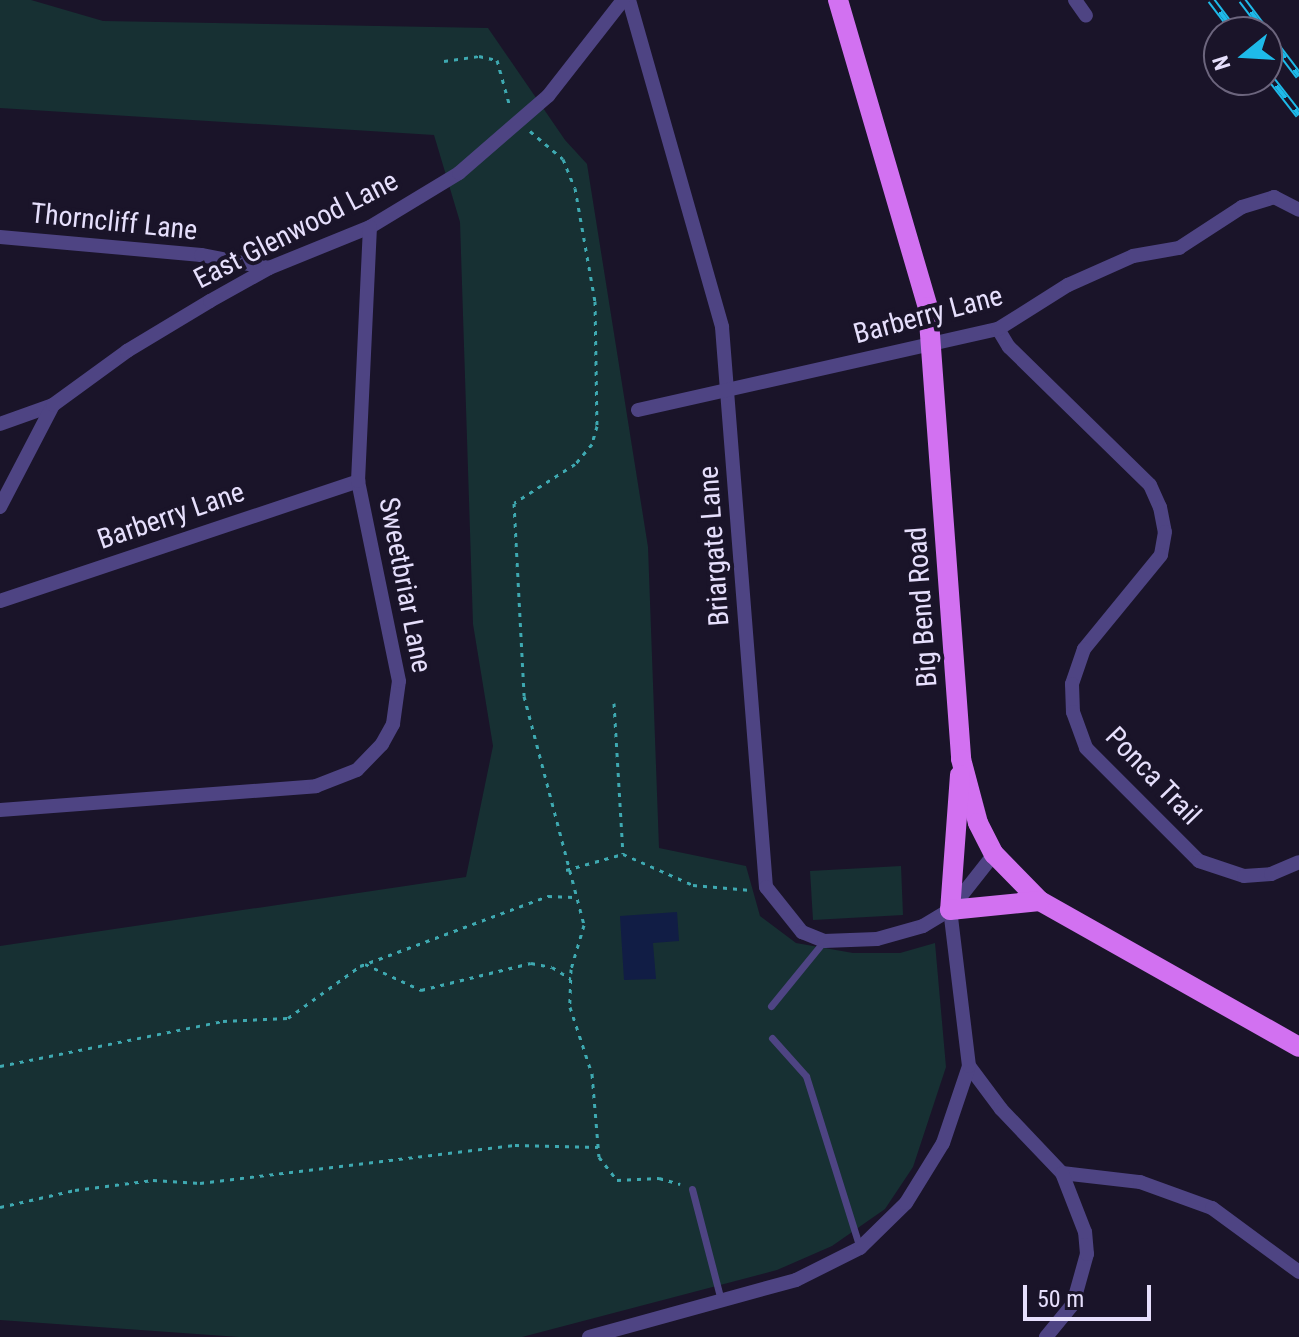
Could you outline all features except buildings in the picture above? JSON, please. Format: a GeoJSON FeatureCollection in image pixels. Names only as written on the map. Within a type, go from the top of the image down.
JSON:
{"type":"FeatureCollection","features":[{"type":"Feature","properties":{"kind":"main road","name":"Big Bend Road"},"geometry":{"type":"LineString","coordinates":[[838,0],[919,269],[932,343],[961,759],[978,823],[994,854],[1040,901],[1299,1047]]}},
{"type":"Feature","properties":{"kind":"main road"},"geometry":{"type":"LineString","coordinates":[[961,759],[950,910],[1040,901]]}},
{"type":"Feature","properties":{"kind":"street","name":"East Glenwood Lane"},"geometry":{"type":"LineString","coordinates":[[0,507],[53,405],[127,351],[269,268],[370,227],[459,173],[522,123],[610,23],[626,0]]}},
{"type":"Feature","properties":{"kind":"street","name":"Briargate Lane"},"geometry":{"type":"LineString","coordinates":[[626,0],[722,327],[766,887]]}},
{"type":"Feature","properties":{"kind":"street"},"geometry":{"type":"LineString","coordinates":[[1075,0],[1086,16]]}},
{"type":"Feature","properties":{"kind":"street","name":"Barberry Lane"},"geometry":{"type":"LineString","coordinates":[[638,410],[998,329],[1068,285],[1120,262],[1179,248],[1242,207],[1274,197],[1299,210]]}},
{"type":"Feature","properties":{"kind":"street","name":"Sweetbriar Lane"},"geometry":{"type":"LineString","coordinates":[[0,810],[291,790],[337,781],[368,761],[393,724],[399,681],[358,481],[370,227]]}},
{"type":"Feature","properties":{"kind":"street","name":"Thorncliff Lane"},"geometry":{"type":"LineString","coordinates":[[0,237],[201,255],[269,268]]}},
{"type":"Feature","properties":{"kind":"street","name":"Ponca Trail"},"geometry":{"type":"LineString","coordinates":[[998,329],[1009,347],[1150,485],[1160,507],[1165,532],[1161,555],[1084,649],[1072,684],[1073,712],[1086,748],[1199,861],[1244,876],[1278,871],[1299,862]]}},
{"type":"Feature","properties":{"kind":"street"},"geometry":{"type":"LineString","coordinates":[[0,424],[53,405]]}},
{"type":"Feature","properties":{"kind":"street","name":"Barberry Lane"},"geometry":{"type":"LineString","coordinates":[[0,601],[358,481]]}},
{"type":"Feature","properties":{"kind":"street"},"geometry":{"type":"LineString","coordinates":[[766,887],[802,932],[824,941],[877,939],[923,926],[950,910],[994,854]]}},
{"type":"Feature","properties":{"kind":"street"},"geometry":{"type":"LineString","coordinates":[[589,1337],[796,1280],[860,1248],[906,1203],[935,1155],[969,1066],[950,910]]}},
{"type":"Feature","properties":{"kind":"street"},"geometry":{"type":"LineString","coordinates":[[969,1066],[1001,1109],[1062,1173],[1085,1232],[1087,1254],[1073,1304],[1046,1337]]}},
{"type":"Feature","properties":{"kind":"street"},"geometry":{"type":"LineString","coordinates":[[1062,1173],[1140,1182],[1212,1208],[1299,1272]]}},
{"type":"Feature","properties":{"kind":"lane"},"geometry":{"type":"LineString","coordinates":[[771,1006],[824,941]]}},
{"type":"Feature","properties":{"kind":"lane"},"geometry":{"type":"LineString","coordinates":[[772,1038],[806,1076],[860,1248]]}},
{"type":"Feature","properties":{"kind":"lane"},"geometry":{"type":"LineString","coordinates":[[692,1189],[721,1300]]}},
{"type":"Feature","properties":{"kind":"path"},"geometry":{"type":"LineString","coordinates":[[444,61],[479,56],[497,60],[511,109],[522,123],[556,151],[571,174],[597,326],[597,426],[592,444],[575,464],[517,497],[512,520],[524,696],[584,935],[571,979],[571,1014],[592,1074],[599,1157],[617,1180],[659,1178],[692,1189]]}},
{"type":"Feature","properties":{"kind":"path"},"geometry":{"type":"LineString","coordinates":[[614,703],[623,854]]}},
{"type":"Feature","properties":{"kind":"path"},"geometry":{"type":"LineString","coordinates":[[566,870],[623,854],[700,887],[766,887]]}},
{"type":"Feature","properties":{"kind":"path"},"geometry":{"type":"LineString","coordinates":[[0,1066],[223,1021],[288,1018],[365,964],[548,896],[574,897]]}},
{"type":"Feature","properties":{"kind":"path"},"geometry":{"type":"LineString","coordinates":[[365,964],[421,990],[531,963],[552,967],[571,979]]}},
{"type":"Feature","properties":{"kind":"path"},"geometry":{"type":"LineString","coordinates":[[0,1207],[153,1180],[200,1183],[515,1145],[598,1147]]}},
{"type":"Feature","properties":{"kind":"green space"},"geometry":{"type":"Polygon","coordinates":[[[0,0],[31,0],[103,21],[488,28],[565,140],[587,164],[648,547],[659,848],[746,866],[760,916],[796,943],[853,953],[900,953],[935,943],[946,1067],[913,1167],[885,1209],[832,1246],[777,1270],[522,1337],[239,1337],[0,1320],[0,946],[466,877],[493,746],[473,624],[460,222],[434,135],[0,108],[0,0]]]}},
{"type":"Feature","properties":{"kind":"green space"},"geometry":{"type":"Polygon","coordinates":[[[901,866],[903,915],[813,920],[810,871],[901,866]]]}},
{"type":"Feature","properties":{"kind":"water"},"geometry":{"type":"Polygon","coordinates":[[[677,912],[679,941],[653,943],[656,979],[624,980],[620,916],[677,912]]]}},
{"type":"Feature","properties":{"kind":"railway"},"geometry":{"type":"LineString","coordinates":[[1211,0],[1223,16]]}},
{"type":"Feature","properties":{"kind":"railway"},"geometry":{"type":"LineString","coordinates":[[1242,0],[1254,16]]}},
{"type":"Feature","properties":{"kind":"railway"},"geometry":{"type":"LineString","coordinates":[[1283,55],[1299,76]]}},
{"type":"Feature","properties":{"kind":"railway"},"geometry":{"type":"LineString","coordinates":[[1283,94],[1299,115]]}}]}
